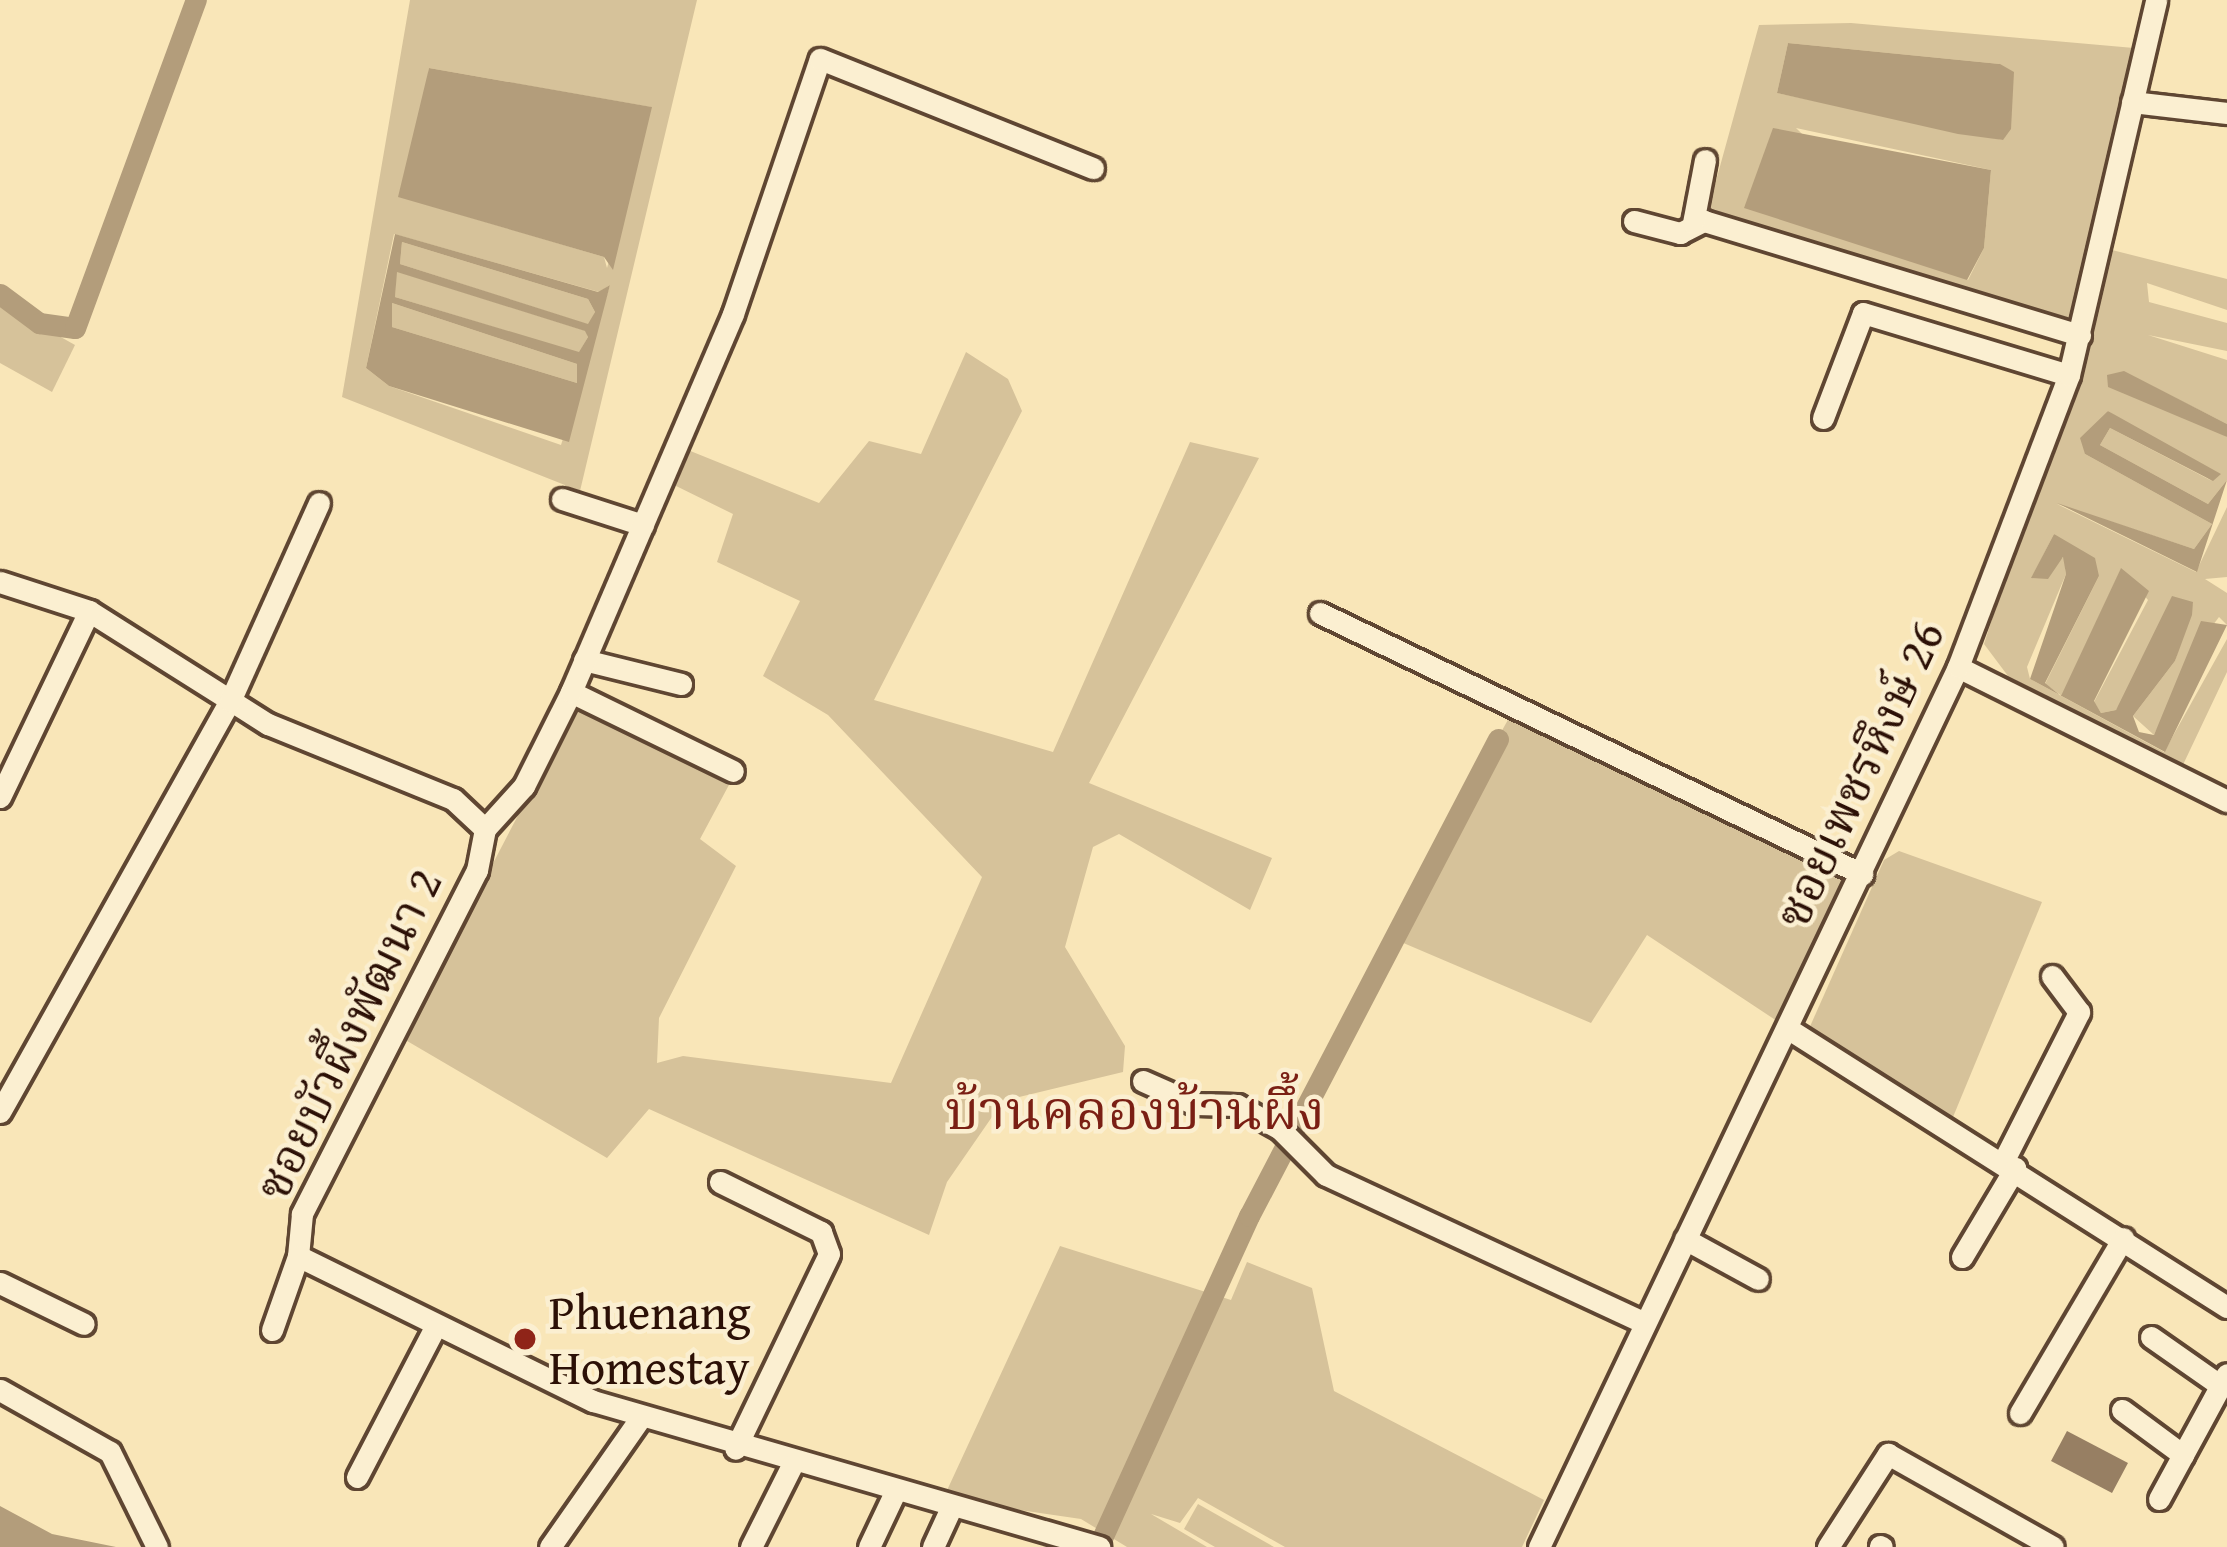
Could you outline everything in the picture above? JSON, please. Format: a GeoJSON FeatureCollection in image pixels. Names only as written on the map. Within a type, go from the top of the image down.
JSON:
{"type":"FeatureCollection","features":[{"type":"Feature","properties":{"kind":"street","name":"ซอยเพชรหึงษ์ 26"},"geometry":{"type":"LineString","coordinates":[[1539,1547],[1958,667],[2069,375],[2156,0]]}},
{"type":"Feature","properties":{"kind":"street"},"geometry":{"type":"LineString","coordinates":[[484,829],[524,786],[571,692],[733,314],[820,59],[1094,169]]}},
{"type":"Feature","properties":{"kind":"street"},"geometry":{"type":"LineString","coordinates":[[2132,102],[2227,112]]}},
{"type":"Feature","properties":{"kind":"street"},"geometry":{"type":"LineString","coordinates":[[1634,221],[1680,232],[1693,223],[1705,160]]}},
{"type":"Feature","properties":{"kind":"street"},"geometry":{"type":"LineString","coordinates":[[1693,223],[2080,335]]}},
{"type":"Feature","properties":{"kind":"street"},"geometry":{"type":"LineString","coordinates":[[1823,418],[1863,313],[2069,375]]}},
{"type":"Feature","properties":{"kind":"street"},"geometry":{"type":"LineString","coordinates":[[562,500],[643,525]]}},
{"type":"Feature","properties":{"kind":"street"},"geometry":{"type":"LineString","coordinates":[[0,1112],[230,700],[319,503]]}},
{"type":"Feature","properties":{"kind":"street","name":"ซอยบัวผึ้งพัฒนา 2"},"geometry":{"type":"LineString","coordinates":[[0,582],[89,611],[230,700],[326,752],[453,799],[484,829],[477,870],[302,1214],[298,1256],[434,1331],[640,1417],[950,1510],[1011,1513],[1078,1535],[1099,1547]]}},
{"type":"Feature","properties":{"kind":"street"},"geometry":{"type":"LineString","coordinates":[[0,797],[89,611]]}},
{"type":"Feature","properties":{"kind":"street"},"geometry":{"type":"LineString","coordinates":[[1320,613],[1862,874]]}},
{"type":"Feature","properties":{"kind":"street"},"geometry":{"type":"LineString","coordinates":[[584,660],[681,684]]}},
{"type":"Feature","properties":{"kind":"street"},"geometry":{"type":"LineString","coordinates":[[1958,667],[2227,801]]}},
{"type":"Feature","properties":{"kind":"street"},"geometry":{"type":"LineString","coordinates":[[571,692],[733,771]]}},
{"type":"Feature","properties":{"kind":"street"},"geometry":{"type":"LineString","coordinates":[[1962,1257],[2079,1012],[2077,996],[2052,976]]}},
{"type":"Feature","properties":{"kind":"street"},"geometry":{"type":"LineString","coordinates":[[1786,1028],[2010,1164],[2227,1307]]}},
{"type":"Feature","properties":{"kind":"street"},"geometry":{"type":"LineString","coordinates":[[1143,1081],[1195,1105],[1237,1106],[1299,1148],[1643,1322]]}},
{"type":"Feature","properties":{"kind":"street"},"geometry":{"type":"LineString","coordinates":[[720,1182],[821,1232],[829,1254],[735,1449]]}},
{"type":"Feature","properties":{"kind":"street"},"geometry":{"type":"LineString","coordinates":[[2020,1413],[2123,1238]]}},
{"type":"Feature","properties":{"kind":"street"},"geometry":{"type":"LineString","coordinates":[[1685,1239],[1758,1279]]}},
{"type":"Feature","properties":{"kind":"street"},"geometry":{"type":"LineString","coordinates":[[272,1330],[298,1256]]}},
{"type":"Feature","properties":{"kind":"street"},"geometry":{"type":"LineString","coordinates":[[0,1283],[84,1324]]}},
{"type":"Feature","properties":{"kind":"street"},"geometry":{"type":"LineString","coordinates":[[357,1477],[434,1331]]}},
{"type":"Feature","properties":{"kind":"street"},"geometry":{"type":"LineString","coordinates":[[2151,1337],[2224,1380],[2159,1499]]}},
{"type":"Feature","properties":{"kind":"street"},"geometry":{"type":"LineString","coordinates":[[0,1390],[110,1451],[130,1474],[157,1547]]}},
{"type":"Feature","properties":{"kind":"street"},"geometry":{"type":"LineString","coordinates":[[2122,1410],[2183,1454]]}},
{"type":"Feature","properties":{"kind":"street"},"geometry":{"type":"LineString","coordinates":[[550,1547],[640,1417]]}},
{"type":"Feature","properties":{"kind":"street"},"geometry":{"type":"LineString","coordinates":[[1828,1547],[1888,1454],[2053,1547]]}},
{"type":"Feature","properties":{"kind":"street"},"geometry":{"type":"LineString","coordinates":[[751,1547],[793,1465]]}},
{"type":"Feature","properties":{"kind":"street"},"geometry":{"type":"LineString","coordinates":[[869,1547],[893,1494]]}},
{"type":"Feature","properties":{"kind":"street"},"geometry":{"type":"LineString","coordinates":[[933,1547],[950,1510]]}},
{"type":"Feature","properties":{"kind":"shaded area"},"geometry":{"type":"Polygon","coordinates":[[[410,0],[697,0],[580,491],[342,397],[410,0]],[[429,68],[408,199],[604,257],[607,268],[651,107],[429,68]],[[394,234],[366,368],[389,386],[561,445],[610,285],[599,292],[394,234]]]}},
{"type":"Feature","properties":{"kind":"shaded area"},"geometry":{"type":"Polygon","coordinates":[[[1851,23],[2134,48],[2077,320],[1706,217],[1759,25],[1851,23]],[[1788,43],[1777,93],[2003,140],[2000,64],[1788,43]],[[1796,128],[1939,268],[1968,280],[1984,248],[1991,170],[1796,128]]]}},
{"type":"Feature","properties":{"kind":"shaded area"},"geometry":{"type":"Polygon","coordinates":[[[1788,43],[2000,64],[2014,72],[2011,129],[2003,140],[1958,134],[1777,93],[1788,43]]]}},
{"type":"Feature","properties":{"kind":"shaded area"},"geometry":{"type":"Polygon","coordinates":[[[429,68],[652,107],[613,270],[604,257],[398,197],[429,68]]]}},
{"type":"Feature","properties":{"kind":"shaded area"},"geometry":{"type":"Polygon","coordinates":[[[1773,128],[1991,170],[1984,248],[1967,280],[1744,208],[1773,128]]]}},
{"type":"Feature","properties":{"kind":"shaded area"},"geometry":{"type":"Polygon","coordinates":[[[395,234],[598,292],[610,285],[569,442],[389,386],[366,368],[395,234]],[[402,242],[400,264],[588,324],[595,312],[588,299],[402,242]],[[397,272],[395,297],[579,352],[588,337],[585,331],[397,272]],[[392,303],[392,327],[577,383],[577,364],[392,303]]]}},
{"type":"Feature","properties":{"kind":"shaded area"},"geometry":{"type":"Polygon","coordinates":[[[402,242],[588,299],[595,312],[589,325],[400,264],[402,242]]]}},
{"type":"Feature","properties":{"kind":"shaded area"},"geometry":{"type":"Polygon","coordinates":[[[2112,250],[2227,279],[2227,310],[2147,283],[2149,302],[2227,323],[2227,351],[2148,335],[2227,360],[2227,424],[2124,372],[2227,437],[2227,480],[2208,504],[2100,445],[2110,428],[2212,481],[2108,411],[2085,454],[2212,524],[2194,549],[2057,504],[2196,572],[2227,507],[2227,577],[2205,579],[2227,593],[2227,625],[2219,617],[2201,641],[2154,735],[2133,716],[2175,661],[2193,602],[2116,710],[2101,713],[2094,702],[2148,600],[2121,569],[2062,696],[2045,684],[2099,576],[2054,534],[2032,577],[2064,557],[2066,574],[2027,667],[2030,679],[2164,752],[2227,639],[2227,672],[2181,769],[2008,676],[1984,644],[2112,250]]]}},
{"type":"Feature","properties":{"kind":"shaded area"},"geometry":{"type":"Polygon","coordinates":[[[396,271],[586,331],[588,337],[579,353],[395,297],[396,271]]]}},
{"type":"Feature","properties":{"kind":"shaded area"},"geometry":{"type":"Polygon","coordinates":[[[0,303],[75,345],[52,392],[0,363],[0,303]]]}},
{"type":"Feature","properties":{"kind":"shaded area"},"geometry":{"type":"Polygon","coordinates":[[[392,303],[577,364],[577,383],[392,327],[392,303]]]}},
{"type":"Feature","properties":{"kind":"shaded area"},"geometry":{"type":"Polygon","coordinates":[[[966,352],[1008,379],[1022,411],[874,700],[1053,752],[1190,442],[1259,458],[1089,783],[1272,858],[1250,910],[1119,834],[1093,847],[1065,947],[1125,1046],[1123,1072],[1003,1101],[947,1182],[929,1235],[649,1109],[607,1158],[402,1038],[575,706],[730,783],[700,839],[736,866],[659,1018],[657,1063],[683,1056],[891,1083],[982,877],[828,715],[763,676],[800,601],[717,562],[733,514],[670,483],[683,448],[819,503],[869,441],[921,454],[966,352]]]}},
{"type":"Feature","properties":{"kind":"shaded area"},"geometry":{"type":"Polygon","coordinates":[[[2124,371],[2227,424],[2227,437],[2108,387],[2107,375],[2124,371]]]}},
{"type":"Feature","properties":{"kind":"shaded area"},"geometry":{"type":"Polygon","coordinates":[[[2108,411],[2221,474],[2213,481],[2110,428],[2100,445],[2208,504],[2227,480],[2197,572],[2057,503],[2194,549],[2212,524],[2085,454],[2080,438],[2108,411]]]}},
{"type":"Feature","properties":{"kind":"shaded area"},"geometry":{"type":"Polygon","coordinates":[[[2054,534],[2095,558],[2099,576],[2045,683],[2060,695],[2030,679],[2066,574],[2063,557],[2048,579],[2031,578],[2054,534]]]}},
{"type":"Feature","properties":{"kind":"shaded area"},"geometry":{"type":"Polygon","coordinates":[[[2121,568],[2149,591],[2094,701],[2101,713],[2116,710],[2172,596],[2193,602],[2192,615],[2175,661],[2133,716],[2139,732],[2154,735],[2201,621],[2227,625],[2165,752],[2061,696],[2121,568]]]}},
{"type":"Feature","properties":{"kind":"shaded area"},"geometry":{"type":"Polygon","coordinates":[[[1509,718],[1847,881],[1780,1023],[1647,935],[1591,1023],[1387,936],[1509,718]]]}},
{"type":"Feature","properties":{"kind":"shaded area"},"geometry":{"type":"Polygon","coordinates":[[[1899,851],[2042,902],[1953,1117],[1808,1031],[1884,860],[1899,851]]]}},
{"type":"Feature","properties":{"kind":"shaded area"},"geometry":{"type":"Polygon","coordinates":[[[1060,1246],[1231,1300],[1247,1262],[1312,1288],[1334,1391],[1544,1500],[1522,1547],[1285,1547],[1198,1498],[1180,1523],[1151,1514],[1207,1547],[1127,1547],[1081,1519],[943,1499],[1060,1246]]]}},
{"type":"Feature","properties":{"kind":"shaded area"},"geometry":{"type":"Polygon","coordinates":[[[1198,1504],[1274,1547],[1215,1547],[1184,1529],[1198,1504]]]}},
{"type":"Feature","properties":{"kind":"shaded area"},"geometry":{"type":"Polygon","coordinates":[[[0,1506],[52,1534],[116,1547],[0,1547],[0,1506]]]}},
{"type":"Feature","properties":{"kind":"building"},"geometry":{"type":"Polygon","coordinates":[[[2067,1431],[2128,1463],[2112,1493],[2051,1461],[2067,1431]]]}},
{"type":"Feature","properties":{"kind":"waterway"},"geometry":{"type":"LineString","coordinates":[[0,294],[39,323],[75,328],[196,0]]}},
{"type":"Feature","properties":{"kind":"waterway"},"geometry":{"type":"LineString","coordinates":[[1098,1547],[1249,1216],[1498,739]]}},
{"type":"Feature","properties":{"kind":"place","name":"Phuenang Homestay"},"geometry":{"type":"Point","coordinates":[525,1339]}},
{"type":"Feature","properties":{"kind":"district","name":"บ้านคลองบ้านผึ้ง"},"geometry":{"type":"Point","coordinates":[1135,1110]}}]}
